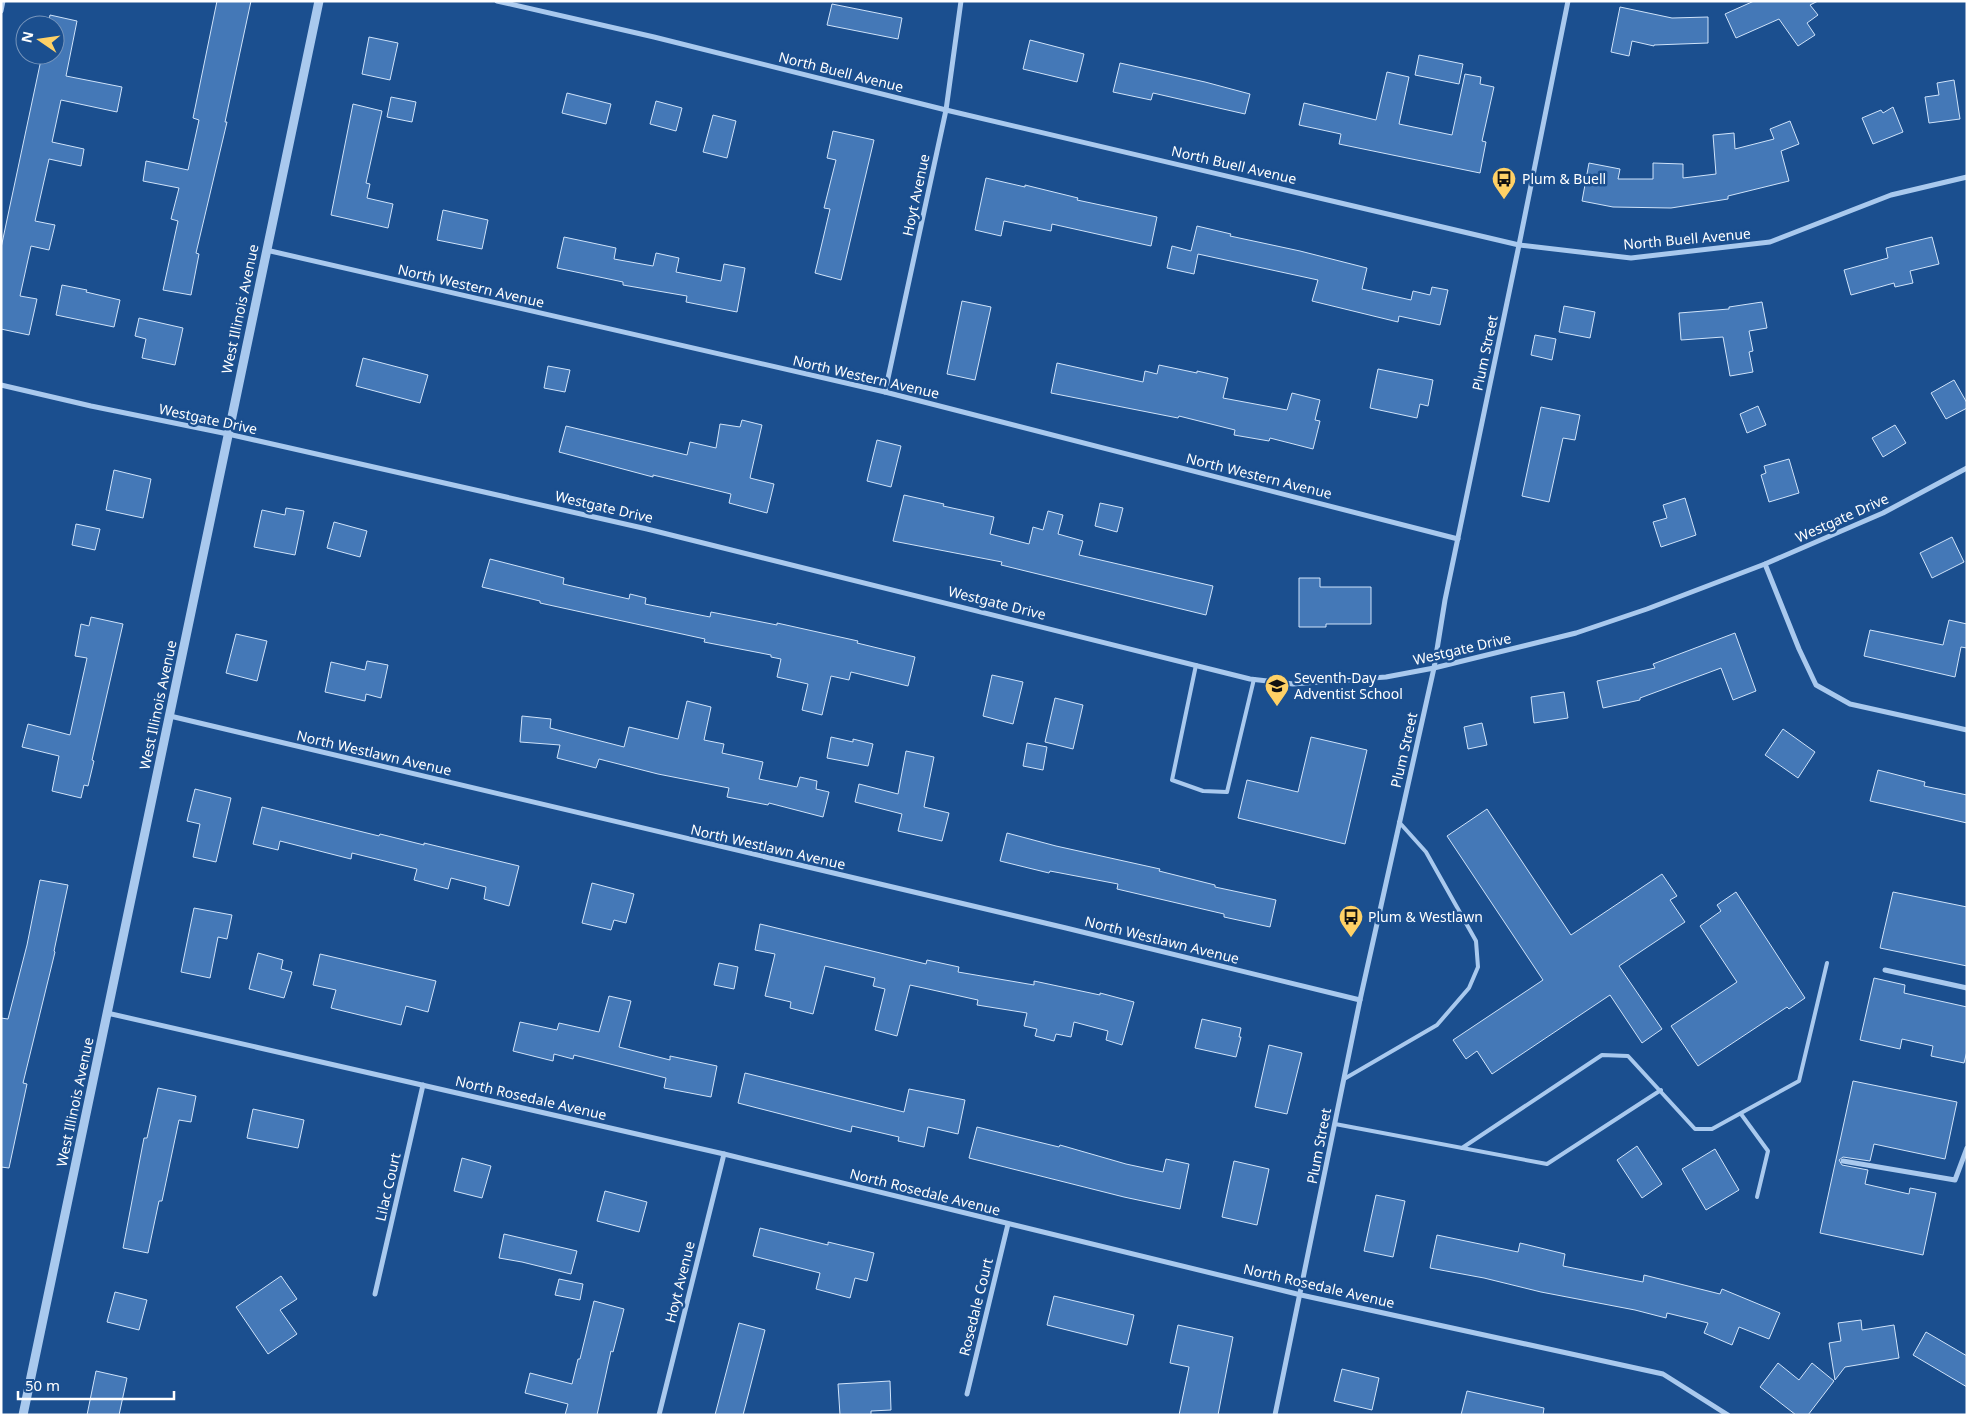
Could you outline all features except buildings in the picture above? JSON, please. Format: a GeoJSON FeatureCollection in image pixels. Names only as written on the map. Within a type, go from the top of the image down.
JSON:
{"type":"FeatureCollection","features":[{"type":"Feature","properties":{"kind":"street"},"geometry":{"type":"LineString","coordinates":[[1,11],[3,1]]}},
{"type":"Feature","properties":{"kind":"street","name":"West Illinois Avenue"},"geometry":{"type":"LineString","coordinates":[[23,1415],[319,1]]}},
{"type":"Feature","properties":{"kind":"street","name":"North Buell Avenue"},"geometry":{"type":"LineString","coordinates":[[497,1],[654,36],[946,110],[1519,245],[1631,258],[1770,242],[1891,195],[1967,177]]}},
{"type":"Feature","properties":{"kind":"street","name":"Hoyt Avenue"},"geometry":{"type":"LineString","coordinates":[[885,392],[946,110],[961,1]]}},
{"type":"Feature","properties":{"kind":"street","name":"Plum Street"},"geometry":{"type":"LineString","coordinates":[[1276,1415],[1360,1000],[1434,668],[1445,600],[1568,1]]}},
{"type":"Feature","properties":{"kind":"street","name":"North Western Avenue"},"geometry":{"type":"LineString","coordinates":[[266,250],[885,392],[1458,539]]}},
{"type":"Feature","properties":{"kind":"street","name":"Westgate Drive"},"geometry":{"type":"LineString","coordinates":[[1,385],[657,531],[1254,679],[1293,684],[1342,682],[1386,677],[1434,668],[1576,634],[1765,564],[1883,513],[1967,468]]}},
{"type":"Feature","properties":{"kind":"street"},"geometry":{"type":"LineString","coordinates":[[1765,564],[1799,649],[1816,685],[1850,704],[1967,730]]}},
{"type":"Feature","properties":{"kind":"street","name":"North Westlawn Avenue"},"geometry":{"type":"LineString","coordinates":[[170,716],[1066,928],[1360,1000]]}},
{"type":"Feature","properties":{"kind":"street"},"geometry":{"type":"LineString","coordinates":[[1884,970],[1967,988]]}},
{"type":"Feature","properties":{"kind":"street","name":"North Rosedale Avenue"},"geometry":{"type":"LineString","coordinates":[[107,1012],[724,1154],[1301,1295],[1663,1374],[1728,1415]]}},
{"type":"Feature","properties":{"kind":"street","name":"Lilac Court"},"geometry":{"type":"LineString","coordinates":[[375,1294],[423,1085]]}},
{"type":"Feature","properties":{"kind":"street"},"geometry":{"type":"LineString","coordinates":[[1843,1161],[1955,1180],[1967,1148]]}},
{"type":"Feature","properties":{"kind":"street","name":"Hoyt Avenue"},"geometry":{"type":"LineString","coordinates":[[659,1415],[724,1154]]}},
{"type":"Feature","properties":{"kind":"street","name":"Rosedale Court"},"geometry":{"type":"LineString","coordinates":[[967,1394],[1008,1224]]}},
{"type":"Feature","properties":{"kind":"lane"},"geometry":{"type":"LineString","coordinates":[[1196,665],[1172,780],[1203,791],[1227,792],[1254,679]]}},
{"type":"Feature","properties":{"kind":"lane"},"geometry":{"type":"LineString","coordinates":[[1344,1078],[1437,1025],[1470,988],[1478,968],[1476,941],[1426,852],[1399,822]]}},
{"type":"Feature","properties":{"kind":"lane"},"geometry":{"type":"LineString","coordinates":[[1462,1148],[1602,1055],[1628,1056],[1695,1128],[1712,1129],[1798,1081],[1827,963]]}},
{"type":"Feature","properties":{"kind":"lane"},"geometry":{"type":"LineString","coordinates":[[1335,1124],[1547,1164],[1660,1090]]}},
{"type":"Feature","properties":{"kind":"lane"},"geometry":{"type":"LineString","coordinates":[[1740,1114],[1768,1151],[1758,1197]]}},
{"type":"Feature","properties":{"kind":"place","name":"Plum & Buell"},"geometry":{"type":"Point","coordinates":[1504,200]}},
{"type":"Feature","properties":{"kind":"place","name":"Seventh-Day Adventist School"},"geometry":{"type":"Point","coordinates":[1277,707]}},
{"type":"Feature","properties":{"kind":"place","name":"Plum & Westlawn"},"geometry":{"type":"Point","coordinates":[1351,938]}}]}
